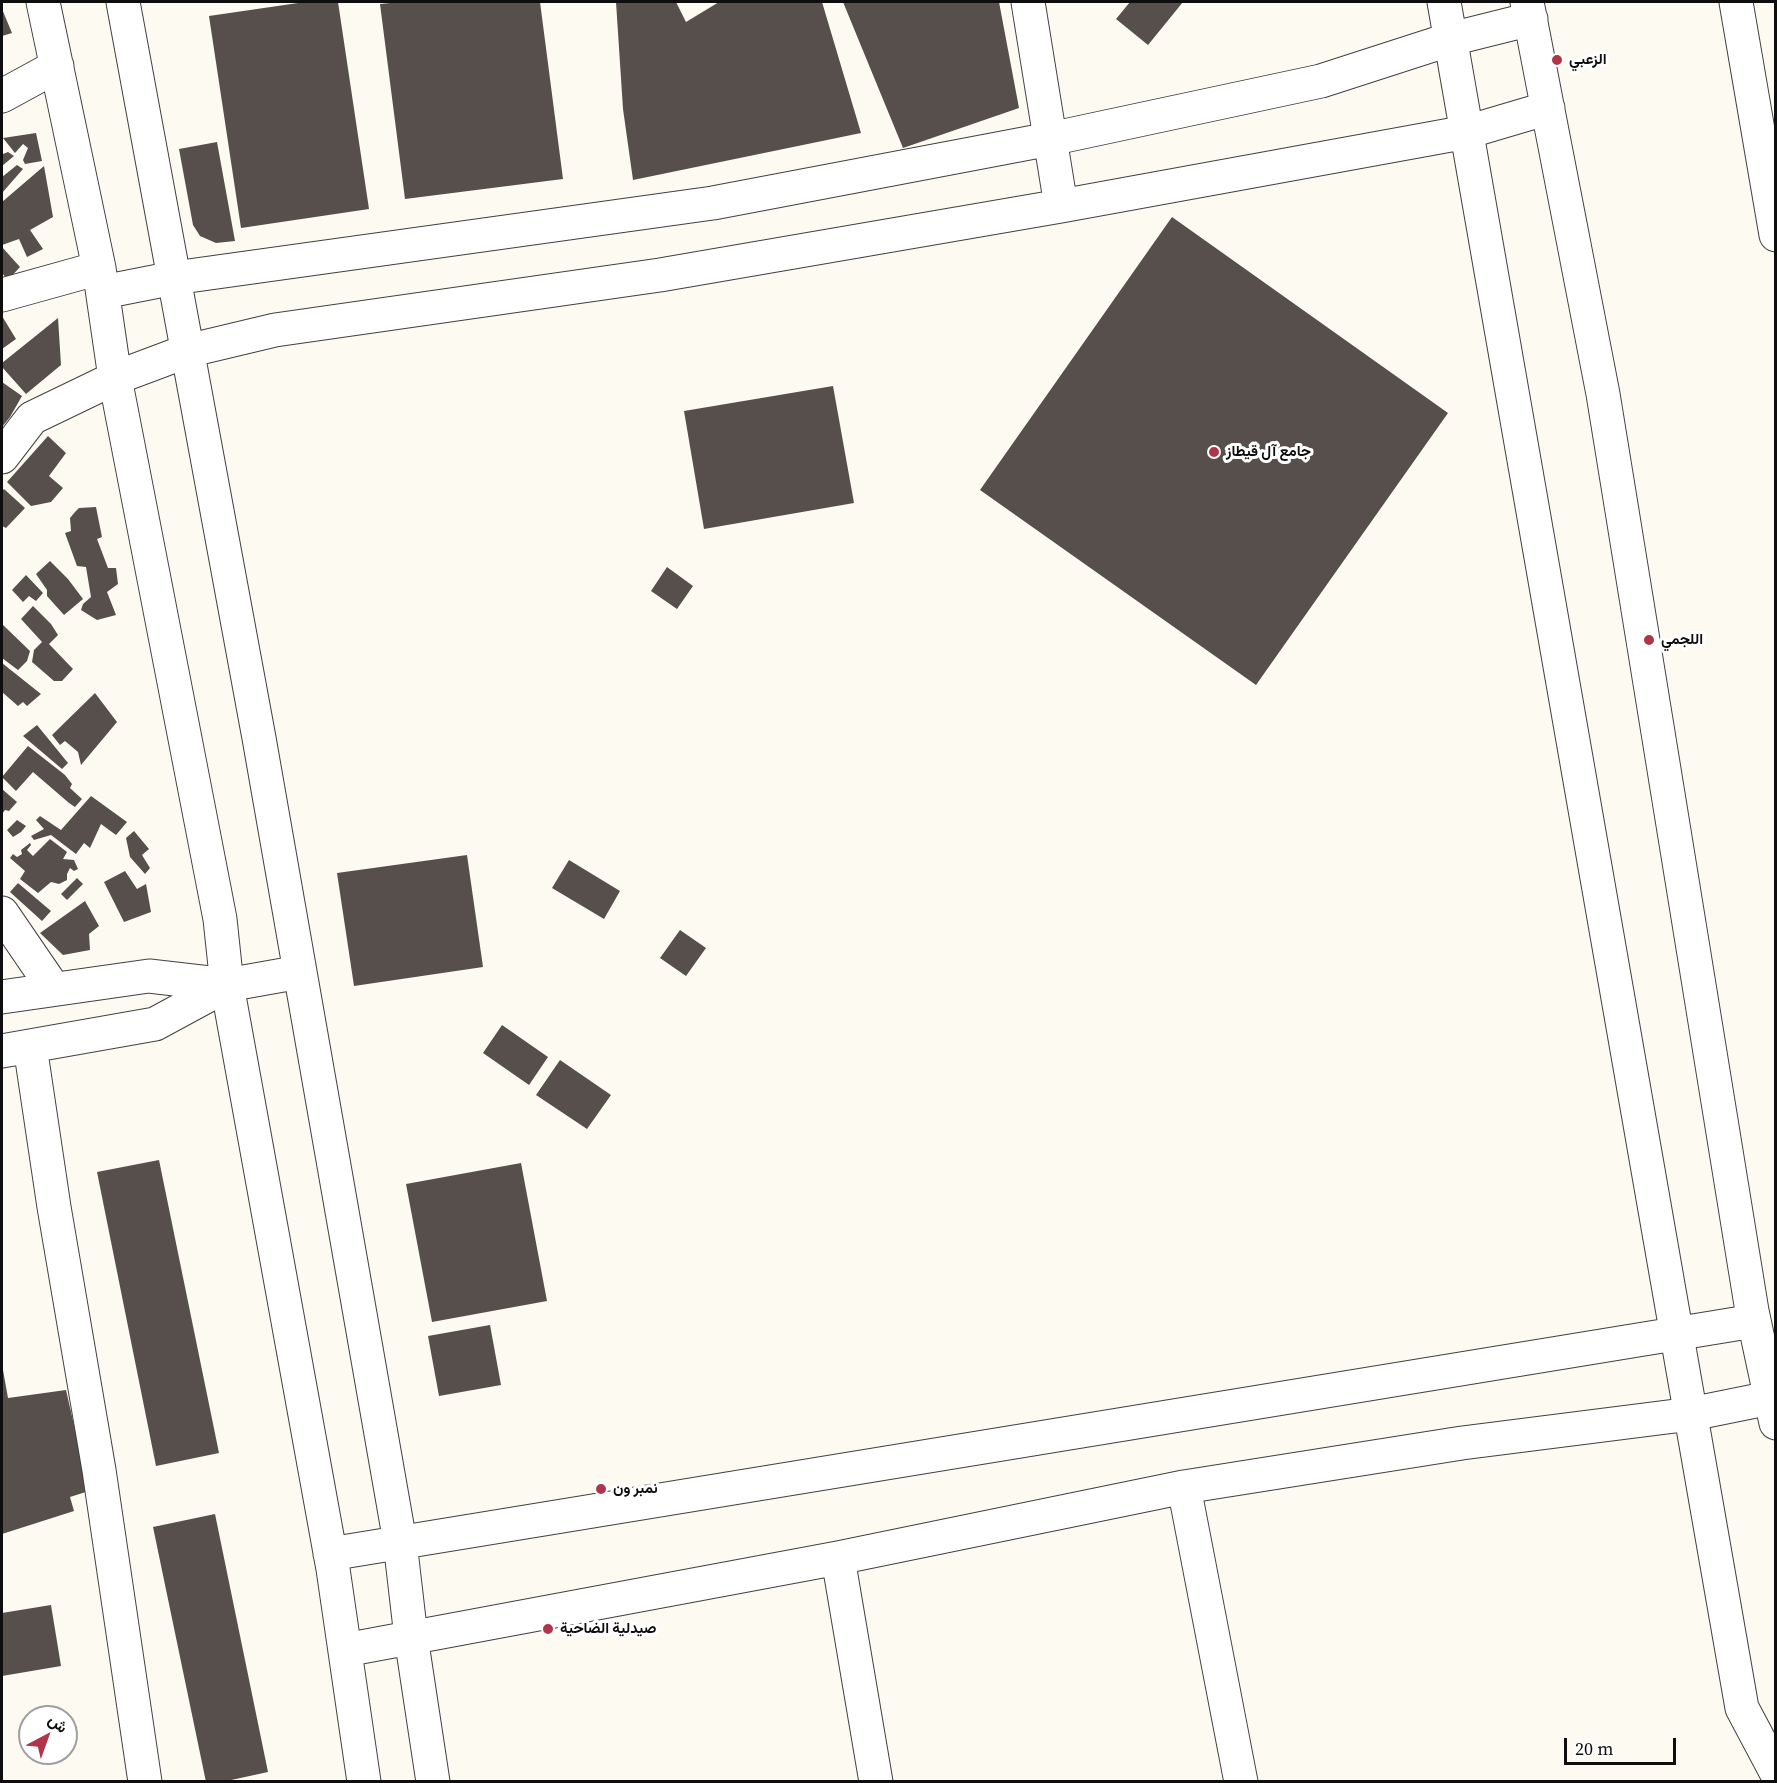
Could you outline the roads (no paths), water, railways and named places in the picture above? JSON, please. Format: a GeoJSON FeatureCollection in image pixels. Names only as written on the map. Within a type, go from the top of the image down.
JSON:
{"type":"FeatureCollection","features":[{"type":"Feature","properties":{"kind":"street"},"geometry":{"type":"LineString","coordinates":[[43,2],[101,280],[115,378],[220,919],[227,985],[330,1554],[364,1782]]}},
{"type":"Feature","properties":{"kind":"street"},"geometry":{"type":"LineString","coordinates":[[123,2],[257,726],[400,1542],[411,1637],[433,1782]]}},
{"type":"Feature","properties":{"kind":"street"},"geometry":{"type":"LineString","coordinates":[[1028,2],[1061,206]]}},
{"type":"Feature","properties":{"kind":"street"},"geometry":{"type":"LineString","coordinates":[[1444,2],[1742,1708],[1776,1773]]}},
{"type":"Feature","properties":{"kind":"street"},"geometry":{"type":"LineString","coordinates":[[1736,2],[1776,235]]}},
{"type":"Feature","properties":{"kind":"street"},"geometry":{"type":"LineString","coordinates":[[2,295],[101,280],[174,278],[713,203],[1050,139],[1321,81],[1450,39],[1529,10],[1603,394],[1754,1321],[1773,1411],[1691,1414],[1462,1443],[1184,1487],[838,1558],[345,1650]]}},
{"type":"Feature","properties":{"kind":"street"},"geometry":{"type":"LineString","coordinates":[[2,96],[57,66]]}},
{"type":"Feature","properties":{"kind":"street"},"geometry":{"type":"LineString","coordinates":[[2,458],[32,418],[115,378],[187,351],[275,330],[660,275],[1061,206],[1467,132],[1548,108]]}},
{"type":"Feature","properties":{"kind":"street"},"geometry":{"type":"LineString","coordinates":[[2,913],[54,989]]}},
{"type":"Feature","properties":{"kind":"street"},"geometry":{"type":"LineString","coordinates":[[2,997],[148,976],[227,985],[300,972]]}},
{"type":"Feature","properties":{"kind":"street"},"geometry":{"type":"LineString","coordinates":[[145,1782],[99,1470],[54,1207],[16,1049],[155,1024],[227,985]]}},
{"type":"Feature","properties":{"kind":"street"},"geometry":{"type":"LineString","coordinates":[[330,1554],[1754,1321]]}},
{"type":"Feature","properties":{"kind":"street"},"geometry":{"type":"LineString","coordinates":[[1184,1487],[1241,1782]]}},
{"type":"Feature","properties":{"kind":"street"},"geometry":{"type":"LineString","coordinates":[[838,1558],[876,1782]]}},
{"type":"Feature","properties":{"kind":"place","name":"الزعبي"},"geometry":{"type":"Point","coordinates":[1557,60]}},
{"type":"Feature","properties":{"kind":"place","name":"جامع آل قيطاز"},"geometry":{"type":"Point","coordinates":[1214,452]}},
{"type":"Feature","properties":{"kind":"place","name":"اللجمي"},"geometry":{"type":"Point","coordinates":[1649,640]}},
{"type":"Feature","properties":{"kind":"place","name":"نمبر ون"},"geometry":{"type":"Point","coordinates":[601,1489]}},
{"type":"Feature","properties":{"kind":"place","name":"صيدلية الضاحية"},"geometry":{"type":"Point","coordinates":[548,1629]}}]}
